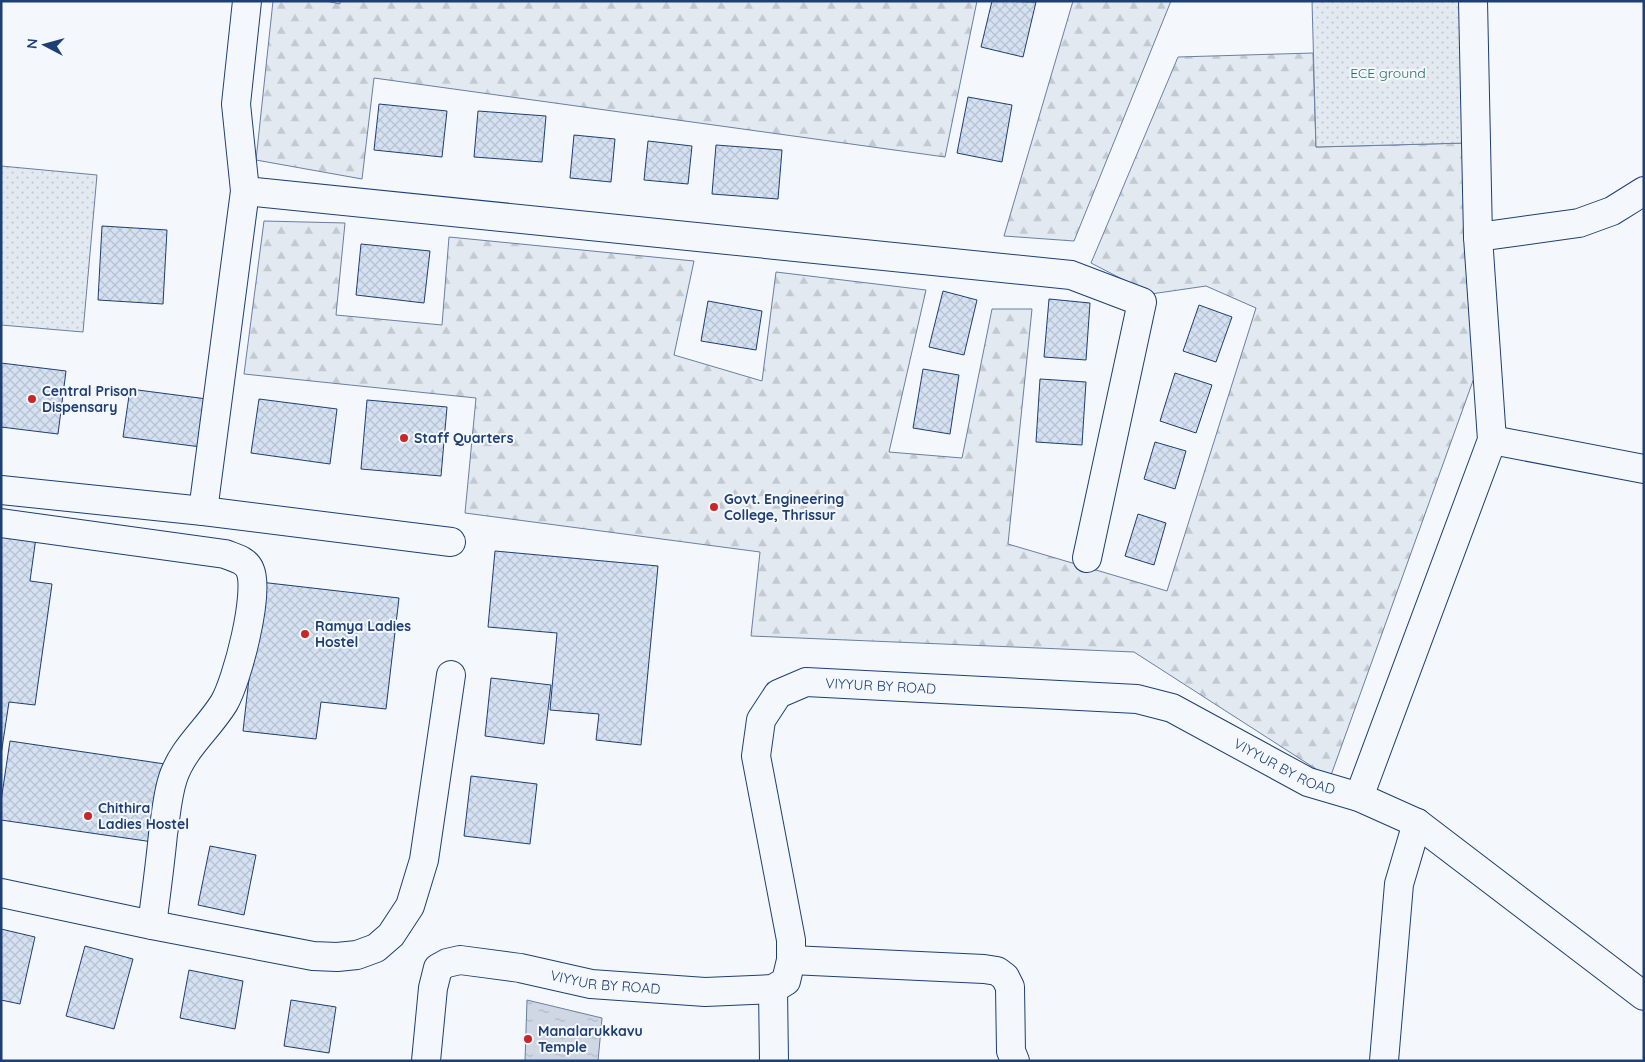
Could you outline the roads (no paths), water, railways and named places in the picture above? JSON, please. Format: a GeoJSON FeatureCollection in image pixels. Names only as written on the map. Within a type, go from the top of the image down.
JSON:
{"type":"FeatureCollection","features":[{"type":"Feature","properties":{"kind":"street"},"geometry":{"type":"LineString","coordinates":[[203,511],[245,191],[236,104],[247,1]]}},
{"type":"Feature","properties":{"kind":"street"},"geometry":{"type":"LineString","coordinates":[[1359,797],[1492,440],[1478,237],[1473,1]]}},
{"type":"Feature","properties":{"kind":"street"},"geometry":{"type":"LineString","coordinates":[[245,191],[1071,275],[1142,302],[1087,558]]}},
{"type":"Feature","properties":{"kind":"street"},"geometry":{"type":"LineString","coordinates":[[1478,237],[1579,223],[1612,211],[1644,191]]}},
{"type":"Feature","properties":{"kind":"street"},"geometry":{"type":"LineString","coordinates":[[1492,440],[1644,469]]}},
{"type":"Feature","properties":{"kind":"street"},"geometry":{"type":"LineString","coordinates":[[1,490],[203,511],[451,542]]}},
{"type":"Feature","properties":{"kind":"street"},"geometry":{"type":"LineString","coordinates":[[1,523],[225,554],[242,560],[250,568],[253,578],[252,593],[237,672],[224,702],[182,755],[169,789],[152,925]]}},
{"type":"Feature","properties":{"kind":"street"},"geometry":{"type":"LineString","coordinates":[[1,893],[313,956],[351,956],[376,948],[391,935],[410,906],[424,860],[451,675]]}},
{"type":"Feature","properties":{"kind":"street","name":"VIYYUR BY ROAD"},"geometry":{"type":"LineString","coordinates":[[426,1061],[433,988],[438,968],[453,961],[460,960],[520,968],[592,984],[705,992],[773,990],[786,981],[791,960],[792,940],[756,756],[761,720],[778,694],[806,682],[1137,698],[1172,708],[1308,782],[1359,797],[1417,823],[1644,996]]}},
{"type":"Feature","properties":{"kind":"street"},"geometry":{"type":"LineString","coordinates":[[1384,1061],[1399,884],[1417,823]]}},
{"type":"Feature","properties":{"kind":"street"},"geometry":{"type":"LineString","coordinates":[[791,960],[997,971],[1005,977],[1010,987],[1011,1050],[1015,1061]]}},
{"type":"Feature","properties":{"kind":"street"},"geometry":{"type":"LineString","coordinates":[[773,990],[774,1061]]}},
{"type":"Feature","properties":{"kind":"water"},"geometry":{"type":"Polygon","coordinates":[[[527,1000],[602,1018],[598,1061],[525,1061],[527,1000]]]}},
{"type":"Feature","properties":{"kind":"place","name":"Central Prison Dispensary"},"geometry":{"type":"Point","coordinates":[32,399]}},
{"type":"Feature","properties":{"kind":"place","name":"Staff Quarters"},"geometry":{"type":"Point","coordinates":[404,438]}},
{"type":"Feature","properties":{"kind":"place","name":"Govt. Engineering College, Thrissur"},"geometry":{"type":"Point","coordinates":[714,507]}},
{"type":"Feature","properties":{"kind":"place","name":"Ramya Ladies Hostel"},"geometry":{"type":"Point","coordinates":[305,634]}},
{"type":"Feature","properties":{"kind":"place","name":"Chithira Ladies Hostel"},"geometry":{"type":"Point","coordinates":[88,816]}},
{"type":"Feature","properties":{"kind":"place","name":"Manalarukkavu Temple"},"geometry":{"type":"Point","coordinates":[528,1039]}},
{"type":"Feature","properties":{"kind":"park label","name":"ECE ground"},"geometry":{"type":"Point","coordinates":[1388,73]}}]}
